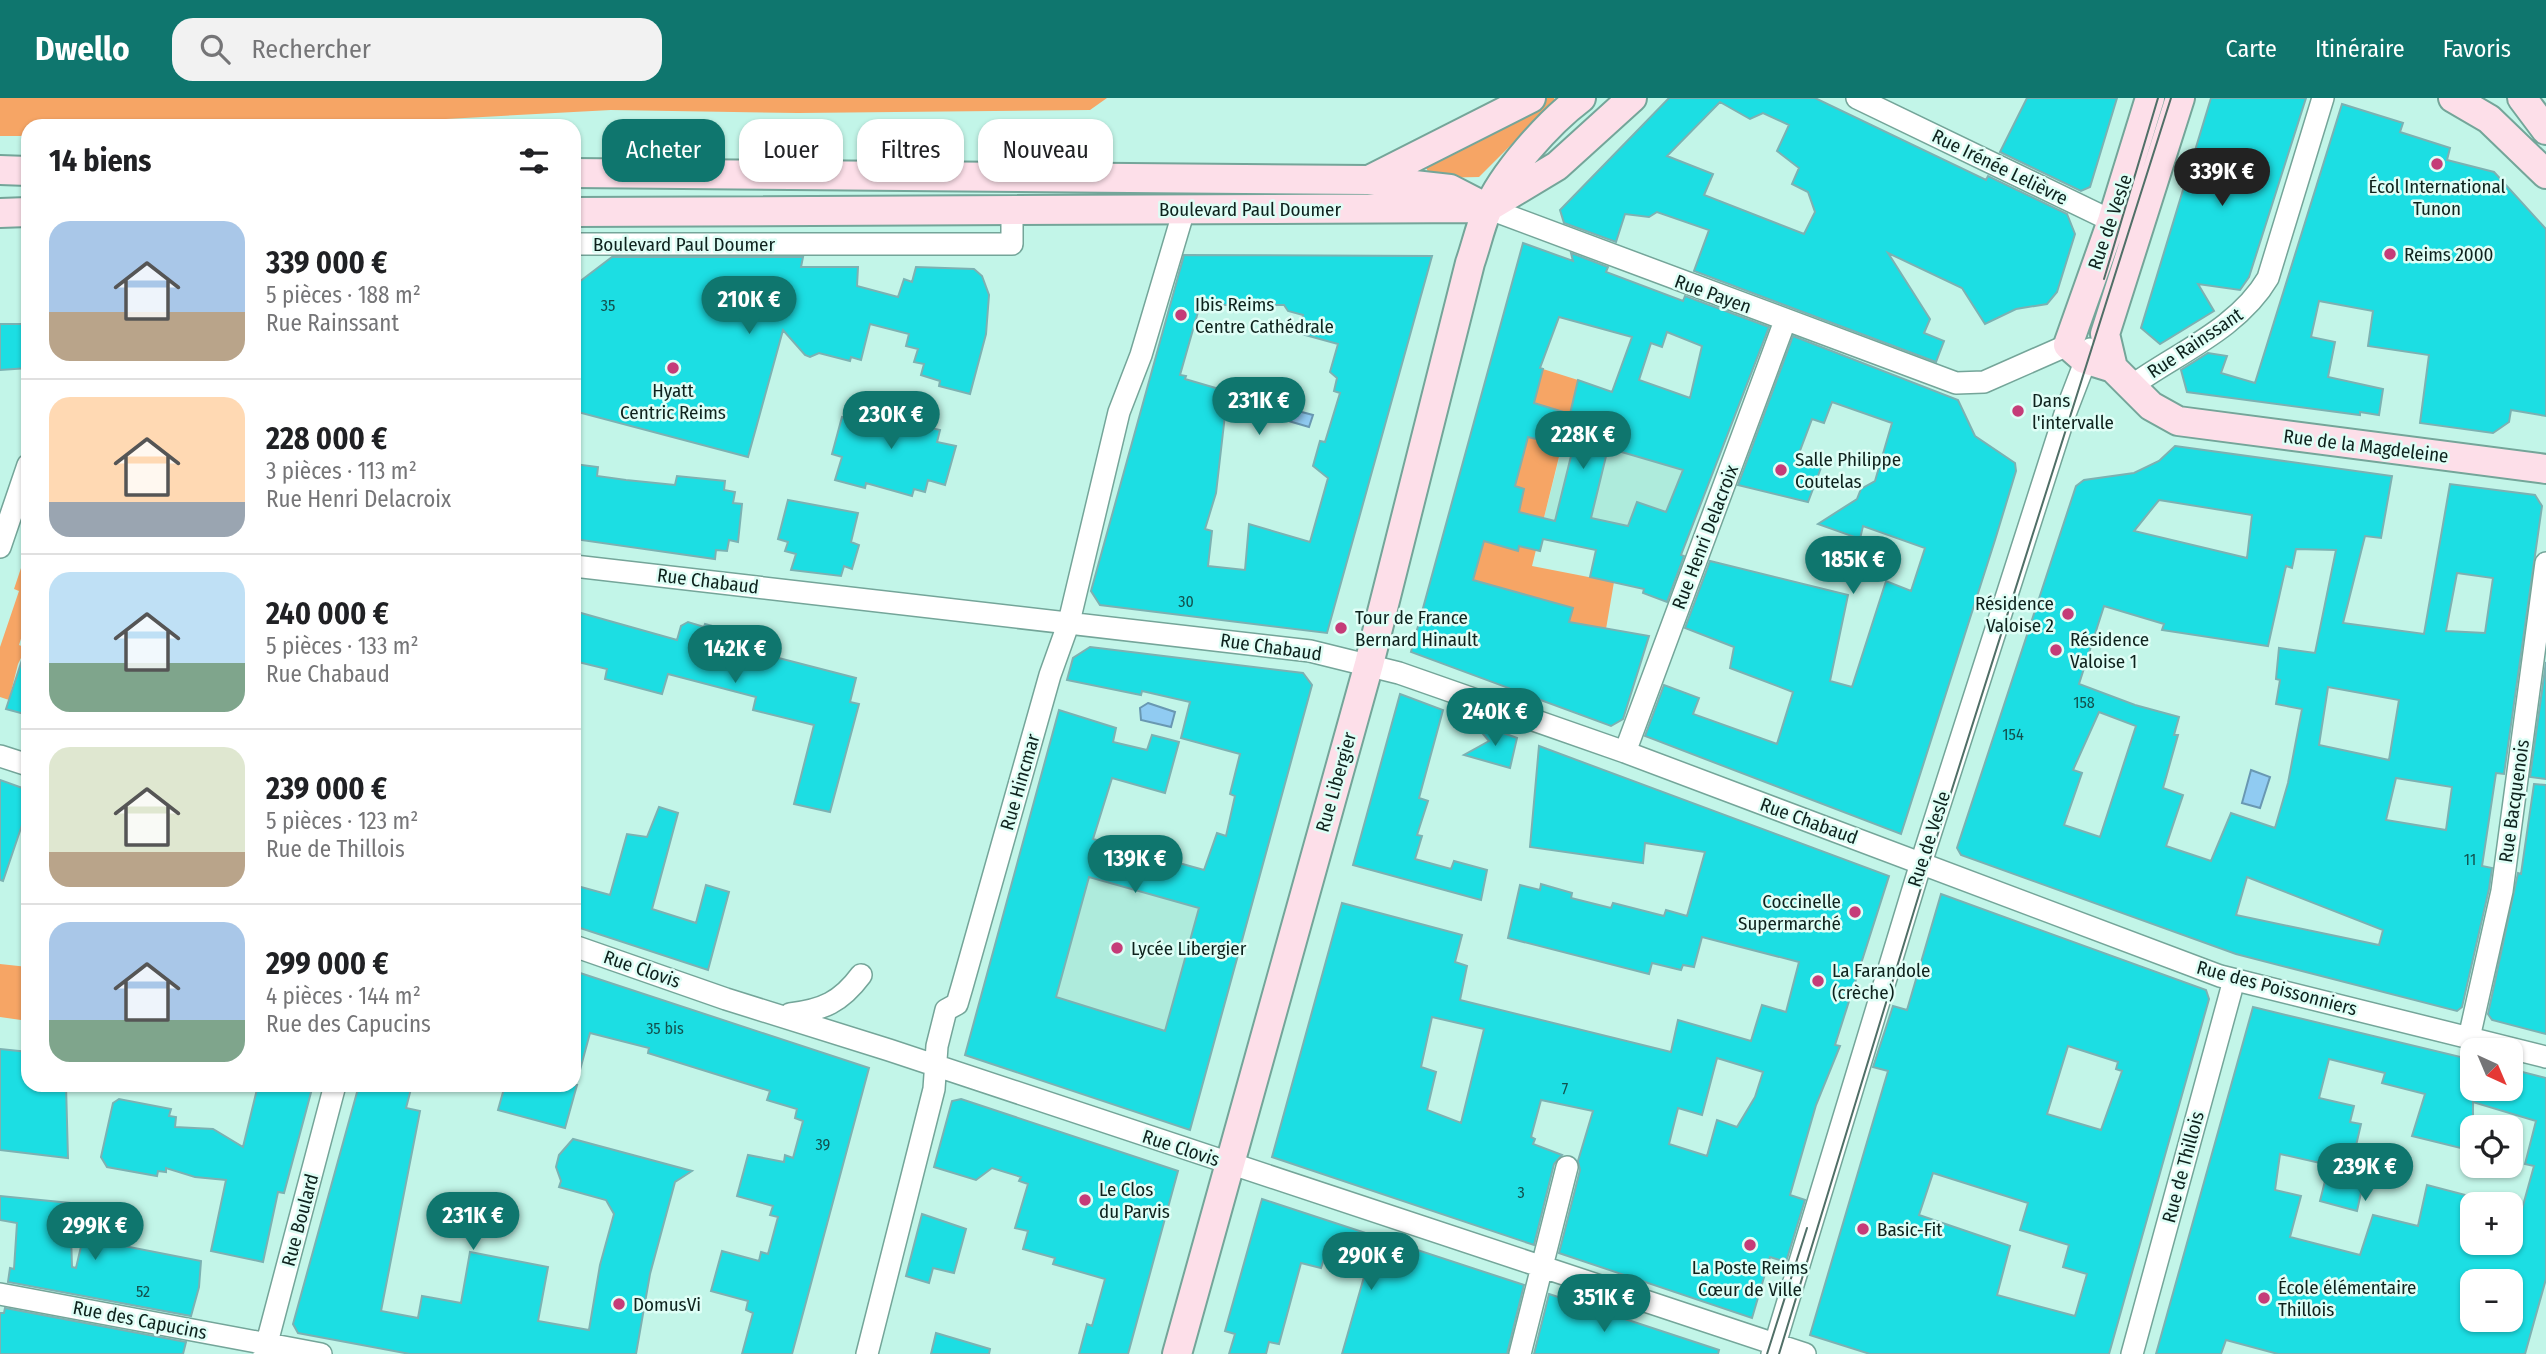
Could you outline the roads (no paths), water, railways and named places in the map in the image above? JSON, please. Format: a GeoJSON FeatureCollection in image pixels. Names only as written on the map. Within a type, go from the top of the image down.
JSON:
{"type":"FeatureCollection","features":[{"type":"Feature","properties":{"kind":"main road","name":"Boulevard Paul Doumer"},"geometry":{"type":"LineString","coordinates":[[1370,180],[1531,98]]}},
{"type":"Feature","properties":{"kind":"main road"},"geometry":{"type":"LineString","coordinates":[[1487,208],[1522,157],[1554,118],[1581,98]]}},
{"type":"Feature","properties":{"kind":"main road"},"geometry":{"type":"LineString","coordinates":[[1487,208],[1556,166],[1632,98]]}},
{"type":"Feature","properties":{"kind":"main road","name":"Rue de Vesle"},"geometry":{"type":"LineString","coordinates":[[2076,352],[2150,98]]}},
{"type":"Feature","properties":{"kind":"main road","name":"Rue de Vesle"},"geometry":{"type":"LineString","coordinates":[[2105,334],[2180,98]]}},
{"type":"Feature","properties":{"kind":"main road"},"geometry":{"type":"LineString","coordinates":[[2453,98],[2488,108],[2546,174]]}},
{"type":"Feature","properties":{"kind":"main road"},"geometry":{"type":"LineString","coordinates":[[2522,98],[2546,130]]}},
{"type":"Feature","properties":{"kind":"main road"},"geometry":{"type":"LineString","coordinates":[[0,170],[21,171]]}},
{"type":"Feature","properties":{"kind":"main road","name":"Boulevard Paul Doumer"},"geometry":{"type":"LineString","coordinates":[[581,173],[1370,180],[1450,189],[1487,208]]}},
{"type":"Feature","properties":{"kind":"main road","name":"Boulevard Paul Doumer"},"geometry":{"type":"LineString","coordinates":[[581,214],[1487,208]]}},
{"type":"Feature","properties":{"kind":"main road","name":"Rue Libergier"},"geometry":{"type":"LineString","coordinates":[[1177,1354],[1369,664],[1470,263],[1487,208]]}},
{"type":"Feature","properties":{"kind":"main road"},"geometry":{"type":"LineString","coordinates":[[0,212],[21,212]]}},
{"type":"Feature","properties":{"kind":"main road"},"geometry":{"type":"LineString","coordinates":[[2105,334],[2122,377]]}},
{"type":"Feature","properties":{"kind":"main road"},"geometry":{"type":"LineString","coordinates":[[2076,352],[2122,377]]}},
{"type":"Feature","properties":{"kind":"main road","name":"Rue de la Magdeleine"},"geometry":{"type":"LineString","coordinates":[[2122,377],[2161,414],[2186,422],[2546,469]]}},
{"type":"Feature","properties":{"kind":"street","name":"Rue Irénée Lelièvre"},"geometry":{"type":"LineString","coordinates":[[1857,98],[1892,106],[2112,221]]}},
{"type":"Feature","properties":{"kind":"street","name":"Rue Rainssant"},"geometry":{"type":"LineString","coordinates":[[2122,377],[2232,321],[2257,297],[2268,278],[2323,98]]}},
{"type":"Feature","properties":{"kind":"street","name":"Rue Payen"},"geometry":{"type":"LineString","coordinates":[[1487,208],[1939,378],[1970,385],[2076,352]]}},
{"type":"Feature","properties":{"kind":"street","name":"Boulevard Paul Doumer"},"geometry":{"type":"LineString","coordinates":[[581,244],[1013,244],[1013,210]]}},
{"type":"Feature","properties":{"kind":"street","name":"Rue Hincmar"},"geometry":{"type":"LineString","coordinates":[[867,1354],[934,1089],[937,1046],[946,1010],[957,1004],[1050,675],[1069,622],[1119,412],[1141,355],[1184,210]]}},
{"type":"Feature","properties":{"kind":"street","name":"Rue Henri Delacroix"},"geometry":{"type":"LineString","coordinates":[[1625,752],[1785,321]]}},
{"type":"Feature","properties":{"kind":"street","name":"Rue de Vesle"},"geometry":{"type":"LineString","coordinates":[[1785,1350],[1929,866],[2076,352],[2105,334]]}},
{"type":"Feature","properties":{"kind":"street"},"geometry":{"type":"LineString","coordinates":[[0,547],[21,486]]}},
{"type":"Feature","properties":{"kind":"street","name":"Rue Bacquenois"},"geometry":{"type":"LineString","coordinates":[[2469,1038],[2502,891],[2546,563]]}},
{"type":"Feature","properties":{"kind":"street","name":"Rue Chabaud"},"geometry":{"type":"LineString","coordinates":[[581,567],[1310,651],[1369,664],[1625,752],[1929,866]]}},
{"type":"Feature","properties":{"kind":"street"},"geometry":{"type":"LineString","coordinates":[[0,755],[21,762]]}},
{"type":"Feature","properties":{"kind":"street","name":"Rue des Poissonniers"},"geometry":{"type":"LineString","coordinates":[[1929,866],[2234,980],[2469,1038]]}},
{"type":"Feature","properties":{"kind":"street","name":"Rue Clovis"},"geometry":{"type":"LineString","coordinates":[[581,948],[1544,1267],[1785,1350]]}},
{"type":"Feature","properties":{"kind":"street"},"geometry":{"type":"LineString","coordinates":[[778,1015],[826,1007],[844,996],[861,975]]}},
{"type":"Feature","properties":{"kind":"street","name":"Rue de Thillois"},"geometry":{"type":"LineString","coordinates":[[2132,1354],[2234,980]]}},
{"type":"Feature","properties":{"kind":"street","name":"Rue des Poissonniers"},"geometry":{"type":"LineString","coordinates":[[2524,1052],[2546,1057]]}},
{"type":"Feature","properties":{"kind":"street","name":"Rue Boulard"},"geometry":{"type":"LineString","coordinates":[[266,1349],[333,1092]]}},
{"type":"Feature","properties":{"kind":"street"},"geometry":{"type":"LineString","coordinates":[[1520,1354],[1567,1167]]}},
{"type":"Feature","properties":{"kind":"street","name":"Rue des Capucins"},"geometry":{"type":"LineString","coordinates":[[0,1294],[266,1349],[321,1354]]}},
{"type":"Feature","properties":{"kind":"water"},"geometry":{"type":"Polygon","coordinates":[[[1279,406],[1313,415],[1309,427],[1275,417],[1279,406]]]}},
{"type":"Feature","properties":{"kind":"water"},"geometry":{"type":"Polygon","coordinates":[[[1148,703],[1175,712],[1171,727],[1141,720],[1140,708],[1148,703]]]}},
{"type":"Feature","properties":{"kind":"water"},"geometry":{"type":"Polygon","coordinates":[[[2251,770],[2270,777],[2260,808],[2242,803],[2251,770]]]}},
{"type":"Feature","properties":{"kind":"tram line"},"geometry":{"type":"LineString","coordinates":[[2104,279],[2158,98]]}},
{"type":"Feature","properties":{"kind":"tram line"},"geometry":{"type":"LineString","coordinates":[[1779,1354],[1928,865],[2171,98]]}},
{"type":"Feature","properties":{"kind":"tram line"},"geometry":{"type":"LineString","coordinates":[[1767,1354],[1807,1228]]}},
{"type":"Feature","properties":{"kind":"place","name":"Écol International Tunon"},"geometry":{"type":"Point","coordinates":[2437,164]}},
{"type":"Feature","properties":{"kind":"place","name":"Reims 2000"},"geometry":{"type":"Point","coordinates":[2390,254]}},
{"type":"Feature","properties":{"kind":"place","name":"Ibis Reims Centre Cathédrale"},"geometry":{"type":"Point","coordinates":[1181,315]}},
{"type":"Feature","properties":{"kind":"place","name":"Hyatt Centric Reims"},"geometry":{"type":"Point","coordinates":[673,368]}},
{"type":"Feature","properties":{"kind":"place","name":"Dans l'intervalle"},"geometry":{"type":"Point","coordinates":[2018,411]}},
{"type":"Feature","properties":{"kind":"place","name":"Salle Philippe Coutelas"},"geometry":{"type":"Point","coordinates":[1781,470]}},
{"type":"Feature","properties":{"kind":"place","name":"Résidence Valoise 2"},"geometry":{"type":"Point","coordinates":[2068,614]}},
{"type":"Feature","properties":{"kind":"place","name":"Tour de France Bernard Hinault"},"geometry":{"type":"Point","coordinates":[1341,628]}},
{"type":"Feature","properties":{"kind":"place","name":"Résidence Valoise 1"},"geometry":{"type":"Point","coordinates":[2056,650]}},
{"type":"Feature","properties":{"kind":"place","name":"Coccinelle Supermarché"},"geometry":{"type":"Point","coordinates":[1855,912]}},
{"type":"Feature","properties":{"kind":"place","name":"Lycée Libergier"},"geometry":{"type":"Point","coordinates":[1117,948]}},
{"type":"Feature","properties":{"kind":"place","name":"La Farandole (crèche)"},"geometry":{"type":"Point","coordinates":[1818,981]}},
{"type":"Feature","properties":{"kind":"place","name":"Le Clos du Parvis"},"geometry":{"type":"Point","coordinates":[1085,1200]}},
{"type":"Feature","properties":{"kind":"place","name":"Basic-Fit"},"geometry":{"type":"Point","coordinates":[1863,1229]}},
{"type":"Feature","properties":{"kind":"place","name":"La Poste Reims Cœur de Ville"},"geometry":{"type":"Point","coordinates":[1750,1245]}},
{"type":"Feature","properties":{"kind":"place","name":"École élémentaire Thillois"},"geometry":{"type":"Point","coordinates":[2264,1298]}},
{"type":"Feature","properties":{"kind":"place","name":"DomusVi"},"geometry":{"type":"Point","coordinates":[619,1304]}}]}
